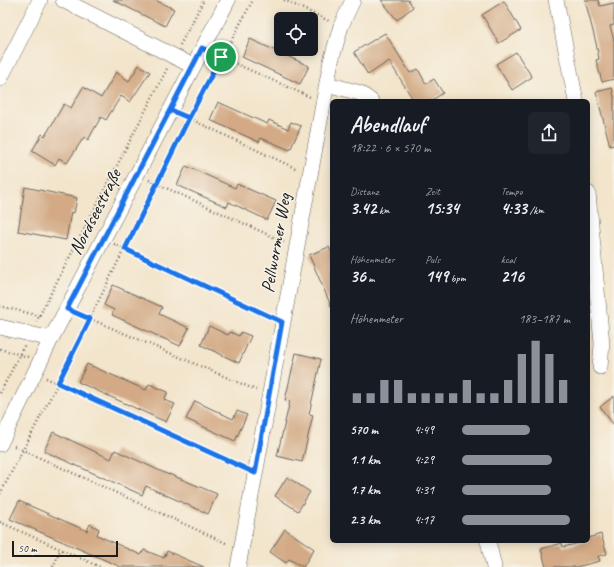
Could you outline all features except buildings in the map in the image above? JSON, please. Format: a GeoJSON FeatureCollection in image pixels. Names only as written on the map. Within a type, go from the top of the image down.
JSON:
{"type":"FeatureCollection","features":[{"type":"Feature","properties":{"kind":"street"},"geometry":{"type":"LineString","coordinates":[[0,79],[40,0]]}},
{"type":"Feature","properties":{"kind":"street"},"geometry":{"type":"LineString","coordinates":[[63,0],[193,66]]}},
{"type":"Feature","properties":{"kind":"street","name":"Nordseestraße"},"geometry":{"type":"LineString","coordinates":[[1,442],[67,309],[228,0]]}},
{"type":"Feature","properties":{"kind":"street","name":"Pellwormer Weg"},"geometry":{"type":"LineString","coordinates":[[238,567],[308,174],[331,61],[341,26],[353,0]]}},
{"type":"Feature","properties":{"kind":"street"},"geometry":{"type":"LineString","coordinates":[[556,0],[576,99]]}},
{"type":"Feature","properties":{"kind":"street"},"geometry":{"type":"LineString","coordinates":[[327,84],[360,93],[368,99]]}},
{"type":"Feature","properties":{"kind":"street"},"geometry":{"type":"LineString","coordinates":[[590,232],[592,274],[602,344],[600,367]]}},
{"type":"Feature","properties":{"kind":"street"},"geometry":{"type":"LineString","coordinates":[[0,327],[52,339]]}},
{"type":"Feature","properties":{"kind":"street"},"geometry":{"type":"LineString","coordinates":[[488,543],[494,567]]}},
{"type":"Feature","properties":{"kind":"path"},"geometry":{"type":"LineString","coordinates":[[0,394],[204,0]]}},
{"type":"Feature","properties":{"kind":"path"},"geometry":{"type":"LineString","coordinates":[[0,494],[58,383],[189,118],[253,0]]}},
{"type":"Feature","properties":{"kind":"path"},"geometry":{"type":"LineString","coordinates":[[284,0],[341,26]]}},
{"type":"Feature","properties":{"kind":"path"},"geometry":{"type":"LineString","coordinates":[[202,48],[323,104]]}},
{"type":"Feature","properties":{"kind":"path"},"geometry":{"type":"LineString","coordinates":[[170,110],[308,174]]}},
{"type":"Feature","properties":{"kind":"path"},"geometry":{"type":"LineString","coordinates":[[137,174],[295,247]]}},
{"type":"Feature","properties":{"kind":"path"},"geometry":{"type":"LineString","coordinates":[[103,239],[282,322]]}},
{"type":"Feature","properties":{"kind":"path"},"geometry":{"type":"LineString","coordinates":[[0,306],[40,316]]}},
{"type":"Feature","properties":{"kind":"path"},"geometry":{"type":"LineString","coordinates":[[67,309],[269,396]]}},
{"type":"Feature","properties":{"kind":"path"},"geometry":{"type":"LineString","coordinates":[[0,349],[20,354],[58,383],[255,473]]}},
{"type":"Feature","properties":{"kind":"path"},"geometry":{"type":"LineString","coordinates":[[1,442],[22,450],[241,550]]}},
{"type":"Feature","properties":{"kind":"path"},"geometry":{"type":"LineString","coordinates":[[0,522],[100,567]]}},
{"type":"Feature","properties":{"kind":"path"},"geometry":{"type":"LineString","coordinates":[[53,567],[60,550]]}},
{"type":"Feature","properties":{"kind":"route"},"geometry":{"type":"LineString","coordinates":[[221,57],[189,118],[170,110],[67,309],[90,319],[58,383],[255,473],[282,322],[125,249],[189,118],[170,110],[202,48],[221,57]]}}]}
